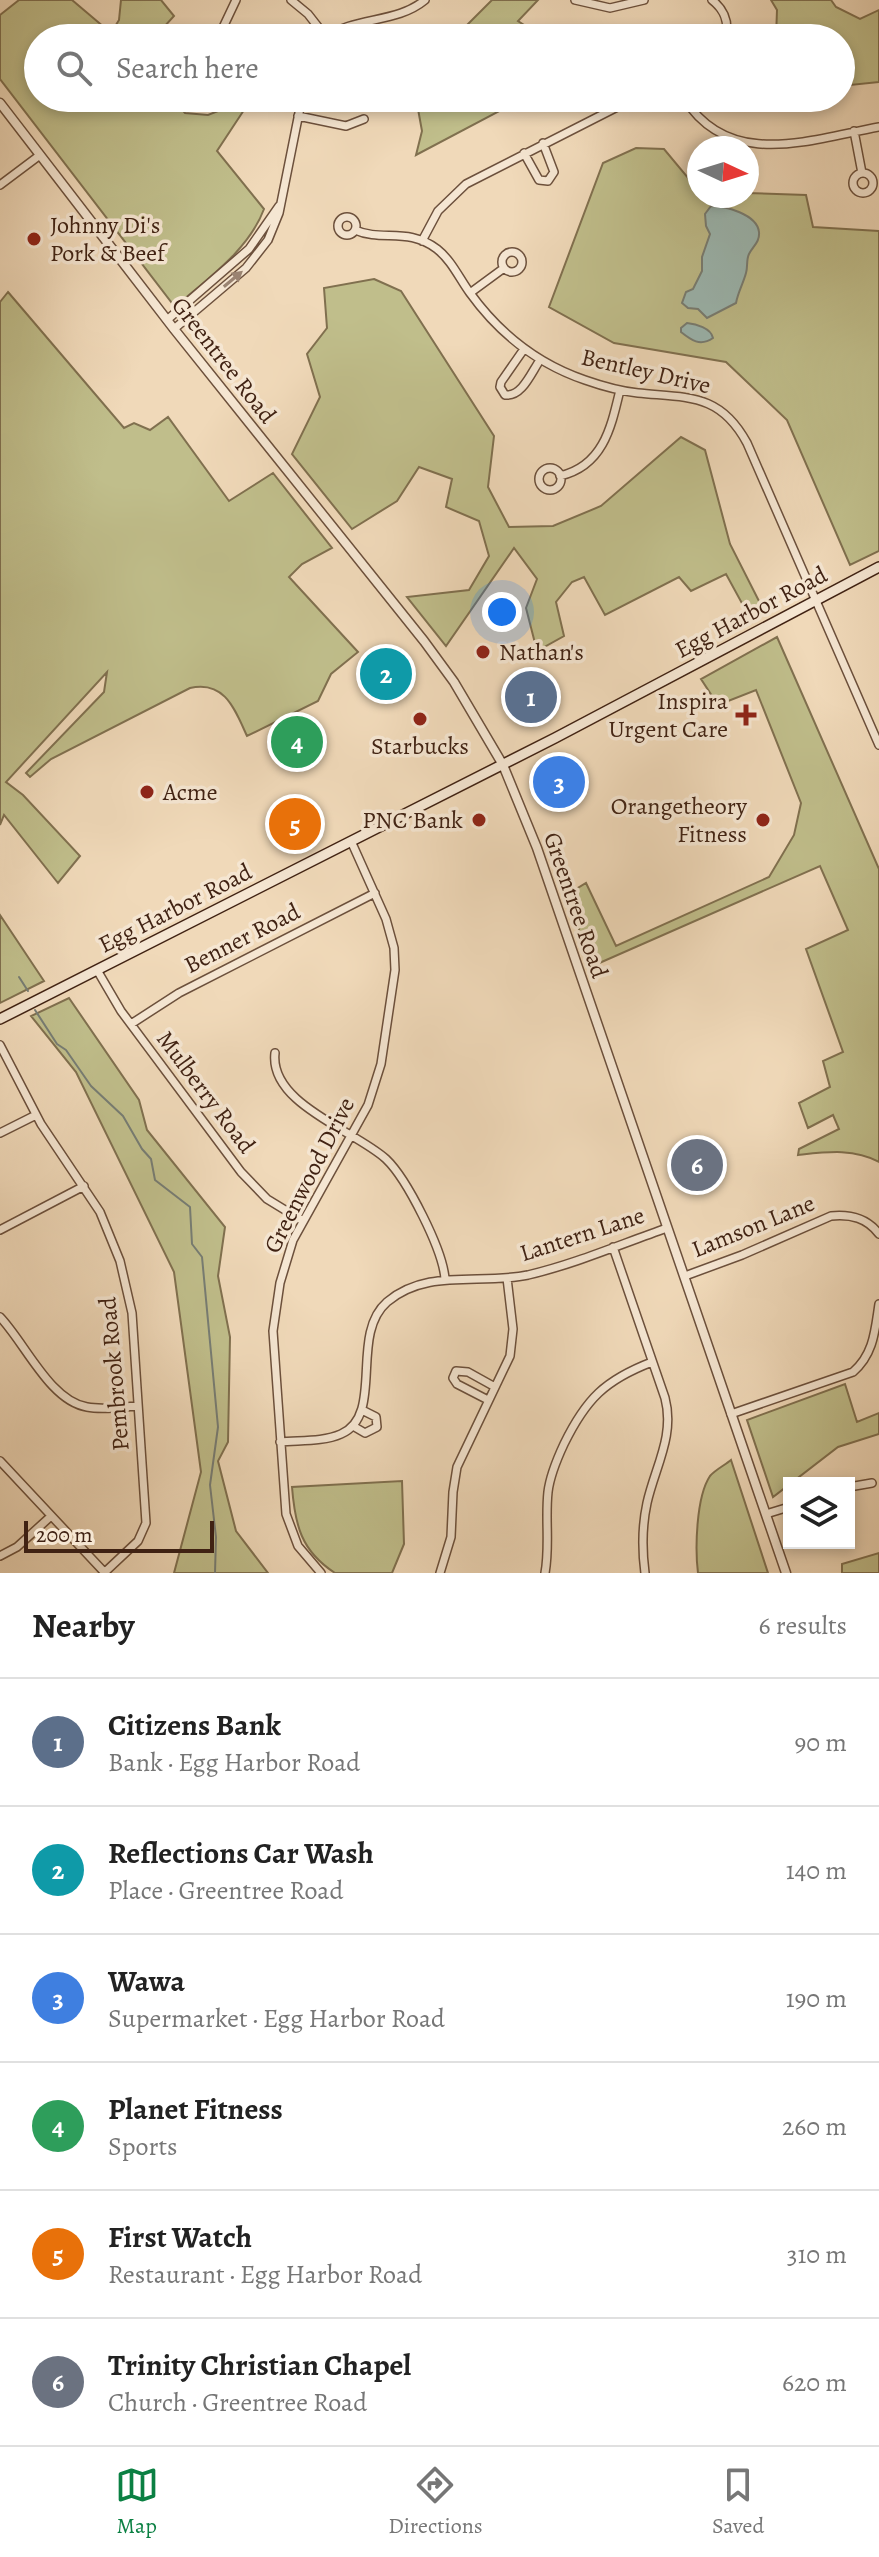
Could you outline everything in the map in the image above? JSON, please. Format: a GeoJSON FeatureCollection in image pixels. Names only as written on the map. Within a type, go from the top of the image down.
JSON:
{"type":"FeatureCollection","features":[{"type":"Feature","properties":{"kind":"main road","name":"Egg Harbor Road"},"geometry":{"type":"LineString","coordinates":[[0,1019],[503,765],[879,567]]}},
{"type":"Feature","properties":{"kind":"street"},"geometry":{"type":"LineString","coordinates":[[225,24],[236,0]]}},
{"type":"Feature","properties":{"kind":"street"},"geometry":{"type":"LineString","coordinates":[[291,0],[316,24]]}},
{"type":"Feature","properties":{"kind":"street"},"geometry":{"type":"LineString","coordinates":[[362,24],[403,13],[425,0]]}},
{"type":"Feature","properties":{"kind":"street"},"geometry":{"type":"LineString","coordinates":[[575,0],[610,8],[644,0]]}},
{"type":"Feature","properties":{"kind":"street"},"geometry":{"type":"LineString","coordinates":[[712,0],[721,8],[727,24]]}},
{"type":"Feature","properties":{"kind":"street","name":"Greentree Road"},"geometry":{"type":"LineString","coordinates":[[0,103],[174,329],[424,641],[460,692],[503,765],[537,848],[786,1573]]}},
{"type":"Feature","properties":{"kind":"street"},"geometry":{"type":"LineString","coordinates":[[174,329],[256,257],[275,227],[299,112]]}},
{"type":"Feature","properties":{"kind":"street"},"geometry":{"type":"LineString","coordinates":[[355,230],[368,234],[405,235],[422,241],[438,211],[458,190],[481,174],[606,112]]}},
{"type":"Feature","properties":{"kind":"street"},"geometry":{"type":"LineString","coordinates":[[694,112],[715,130],[746,143],[776,145],[879,127]]}},
{"type":"Feature","properties":{"kind":"street"},"geometry":{"type":"LineString","coordinates":[[298,116],[346,126],[364,119]]}},
{"type":"Feature","properties":{"kind":"street"},"geometry":{"type":"LineString","coordinates":[[854,131],[862,173]]}},
{"type":"Feature","properties":{"kind":"street"},"geometry":{"type":"LineString","coordinates":[[524,153],[539,180],[548,181],[554,172],[543,143]]}},
{"type":"Feature","properties":{"kind":"street"},"geometry":{"type":"LineString","coordinates":[[0,185],[40,155]]}},
{"type":"Feature","properties":{"kind":"street"},"geometry":{"type":"LineString","coordinates":[[167,320],[249,249],[279,206]]}},
{"type":"Feature","properties":{"kind":"street","name":"Bentley Drive"},"geometry":{"type":"LineString","coordinates":[[422,241],[444,256],[495,323],[540,360],[585,381],[620,390],[692,397],[712,405],[729,418],[747,443],[879,745]]}},
{"type":"Feature","properties":{"kind":"street"},"geometry":{"type":"LineString","coordinates":[[470,293],[504,268]]}},
{"type":"Feature","properties":{"kind":"street"},"geometry":{"type":"LineString","coordinates":[[524,349],[501,382],[500,387],[505,395],[518,392],[540,360]]}},
{"type":"Feature","properties":{"kind":"street"},"geometry":{"type":"LineString","coordinates":[[560,476],[583,467],[601,449],[612,426],[620,390]]}},
{"type":"Feature","properties":{"kind":"street","name":"Greenwood Drive"},"geometry":{"type":"LineString","coordinates":[[320,1573],[298,1546],[288,1521],[274,1359],[274,1318],[283,1271],[303,1221],[371,1099],[380,1070],[395,970],[393,940],[351,841]]}},
{"type":"Feature","properties":{"kind":"street","name":"Benner Road"},"geometry":{"type":"LineString","coordinates":[[131,1024],[179,993],[375,893]]}},
{"type":"Feature","properties":{"kind":"street","name":"Mulberry Road"},"geometry":{"type":"LineString","coordinates":[[97,970],[131,1024],[241,1172],[261,1194],[303,1221]]}},
{"type":"Feature","properties":{"kind":"street","name":"Pembrook Road"},"geometry":{"type":"LineString","coordinates":[[0,1045],[36,1115],[84,1186],[105,1224],[128,1287],[146,1523],[138,1541],[105,1573]]}},
{"type":"Feature","properties":{"kind":"street"},"geometry":{"type":"LineString","coordinates":[[275,1053],[278,1074],[296,1097],[316,1114],[386,1159],[402,1177],[440,1259],[445,1279]]}},
{"type":"Feature","properties":{"kind":"street"},"geometry":{"type":"LineString","coordinates":[[0,1133],[36,1115]]}},
{"type":"Feature","properties":{"kind":"street"},"geometry":{"type":"LineString","coordinates":[[0,1230],[84,1186]]}},
{"type":"Feature","properties":{"kind":"street","name":"Lamson Lane"},"geometry":{"type":"LineString","coordinates":[[685,1276],[831,1216],[842,1214],[862,1219],[879,1234]]}},
{"type":"Feature","properties":{"kind":"street","name":"Lantern Lane"},"geometry":{"type":"LineString","coordinates":[[353,1426],[362,1410],[368,1340],[377,1312],[396,1295],[415,1285],[445,1279],[507,1278],[547,1270],[667,1228]]}},
{"type":"Feature","properties":{"kind":"street"},"geometry":{"type":"LineString","coordinates":[[613,1247],[667,1406],[664,1451],[645,1514],[645,1573]]}},
{"type":"Feature","properties":{"kind":"street"},"geometry":{"type":"LineString","coordinates":[[440,1573],[451,1537],[457,1467],[508,1362],[513,1329],[507,1278]]}},
{"type":"Feature","properties":{"kind":"street"},"geometry":{"type":"LineString","coordinates":[[731,1414],[853,1372],[870,1350],[879,1304]]}},
{"type":"Feature","properties":{"kind":"street"},"geometry":{"type":"LineString","coordinates":[[0,1317],[51,1384],[66,1398],[89,1408],[138,1406]]}},
{"type":"Feature","properties":{"kind":"street"},"geometry":{"type":"LineString","coordinates":[[545,1573],[550,1483],[575,1422],[602,1388],[621,1375],[652,1362]]}},
{"type":"Feature","properties":{"kind":"street"},"geometry":{"type":"LineString","coordinates":[[488,1400],[457,1384],[454,1374],[464,1371],[495,1387]]}},
{"type":"Feature","properties":{"kind":"street"},"geometry":{"type":"LineString","coordinates":[[280,1442],[334,1437],[353,1426],[365,1433],[372,1432],[377,1427],[376,1417],[362,1410]]}},
{"type":"Feature","properties":{"kind":"street"},"geometry":{"type":"LineString","coordinates":[[0,1461],[105,1573]]}},
{"type":"Feature","properties":{"kind":"street"},"geometry":{"type":"LineString","coordinates":[[855,1486],[872,1483]]}},
{"type":"Feature","properties":{"kind":"street"},"geometry":{"type":"LineString","coordinates":[[766,1514],[783,1509]]}},
{"type":"Feature","properties":{"kind":"street"},"geometry":{"type":"LineString","coordinates":[[0,1556],[17,1547],[50,1517]]}},
{"type":"Feature","properties":{"kind":"shaded area"},"geometry":{"type":"Polygon","coordinates":[[[19,0],[72,0],[100,24],[24,24],[24,110],[0,79],[0,15],[19,0]]]}},
{"type":"Feature","properties":{"kind":"shaded area"},"geometry":{"type":"Polygon","coordinates":[[[121,0],[161,0],[174,16],[167,24],[117,24],[121,0]]]}},
{"type":"Feature","properties":{"kind":"shaded area"},"geometry":{"type":"Polygon","coordinates":[[[492,0],[538,0],[518,21],[523,24],[468,24],[492,0]]]}},
{"type":"Feature","properties":{"kind":"shaded area"},"geometry":{"type":"Polygon","coordinates":[[[771,0],[831,0],[836,7],[860,19],[879,10],[879,82],[855,85],[855,24],[776,24],[777,10],[771,0]]]}},
{"type":"Feature","properties":{"kind":"shaded area"},"geometry":{"type":"Polygon","coordinates":[[[25,112],[184,112],[208,115],[243,112],[217,151],[264,209],[238,251],[175,307],[25,112]]]}},
{"type":"Feature","properties":{"kind":"shaded area"},"geometry":{"type":"Polygon","coordinates":[[[419,112],[497,112],[416,155],[422,131],[419,112]]]}},
{"type":"Feature","properties":{"kind":"shaded area"},"geometry":{"type":"Polygon","coordinates":[[[636,148],[664,149],[687,177],[687,208],[759,208],[759,193],[806,195],[813,227],[879,231],[879,551],[850,565],[787,420],[726,362],[614,343],[549,307],[603,163],[636,148]]]}},
{"type":"Feature","properties":{"kind":"shaded area"},"geometry":{"type":"Polygon","coordinates":[[[374,279],[401,291],[494,436],[488,487],[509,527],[553,526],[601,506],[681,437],[705,450],[730,544],[764,611],[750,618],[726,574],[691,591],[679,577],[605,615],[584,577],[572,582],[556,602],[564,636],[537,651],[526,608],[537,579],[514,548],[446,646],[407,597],[469,590],[489,556],[479,521],[446,507],[452,479],[419,467],[397,501],[352,529],[292,454],[320,397],[307,354],[327,328],[324,288],[374,279]]]}},
{"type":"Feature","properties":{"kind":"shaded area"},"geometry":{"type":"Polygon","coordinates":[[[8,292],[124,428],[134,423],[150,430],[168,417],[229,501],[273,473],[332,548],[302,564],[289,577],[358,652],[331,674],[318,701],[247,736],[233,707],[220,693],[212,688],[190,688],[51,759],[30,777],[26,773],[104,692],[107,672],[6,782],[23,795],[80,856],[58,883],[4,815],[0,825],[0,302],[8,292]]]}},
{"type":"Feature","properties":{"kind":"shaded area"},"geometry":{"type":"Polygon","coordinates":[[[777,637],[879,869],[879,1162],[850,1153],[798,1155],[799,1149],[839,1129],[833,1115],[808,1128],[799,1103],[830,1087],[823,1061],[843,1052],[806,949],[848,930],[820,866],[588,968],[568,894],[586,883],[616,946],[769,877],[794,835],[801,803],[756,690],[718,705],[701,679],[777,637]]]}},
{"type":"Feature","properties":{"kind":"shaded area"},"geometry":{"type":"Polygon","coordinates":[[[0,915],[44,981],[0,1003],[0,915]]]}},
{"type":"Feature","properties":{"kind":"shaded area"},"geometry":{"type":"Polygon","coordinates":[[[69,998],[139,1100],[147,1130],[225,1227],[218,1276],[230,1337],[228,1442],[218,1461],[236,1531],[268,1573],[174,1573],[201,1472],[174,1272],[76,1072],[31,1016],[69,998]]]}},
{"type":"Feature","properties":{"kind":"shaded area"},"geometry":{"type":"Polygon","coordinates":[[[845,1384],[857,1422],[879,1413],[879,1434],[838,1447],[799,1477],[783,1477],[783,1489],[773,1497],[747,1420],[845,1384]]]}},
{"type":"Feature","properties":{"kind":"shaded area"},"geometry":{"type":"Polygon","coordinates":[[[731,1460],[768,1573],[698,1573],[699,1510],[705,1485],[710,1476],[731,1460]]]}},
{"type":"Feature","properties":{"kind":"shaded area"},"geometry":{"type":"Polygon","coordinates":[[[402,1481],[404,1544],[392,1573],[335,1573],[314,1556],[298,1525],[292,1487],[402,1481]]]}},
{"type":"Feature","properties":{"kind":"shaded area"},"geometry":{"type":"Polygon","coordinates":[[[879,1553],[879,1573],[842,1573],[842,1564],[879,1553]]]}},
{"type":"Feature","properties":{"kind":"water"},"geometry":{"type":"Polygon","coordinates":[[[710,208],[732,209],[753,220],[759,232],[748,256],[736,303],[707,318],[698,309],[688,308],[682,303],[686,292],[693,289],[702,271],[702,257],[710,234],[705,214],[710,208]]]}},
{"type":"Feature","properties":{"kind":"water"},"geometry":{"type":"Polygon","coordinates":[[[687,323],[706,329],[713,338],[704,342],[692,340],[681,332],[687,323]]]}},
{"type":"Feature","properties":{"kind":"waterway"},"geometry":{"type":"LineString","coordinates":[[19,977],[28,991]]}},
{"type":"Feature","properties":{"kind":"waterway"},"geometry":{"type":"LineString","coordinates":[[35,1010],[57,1044],[66,1050],[91,1086],[123,1116],[151,1159],[155,1180],[190,1207],[192,1244],[202,1257],[218,1427],[210,1485],[216,1537],[215,1573]]}},
{"type":"Feature","properties":{"kind":"place","name":"Johnny Di's Pork & Beef"},"geometry":{"type":"Point","coordinates":[34,239]}},
{"type":"Feature","properties":{"kind":"place","name":"Nathan's"},"geometry":{"type":"Point","coordinates":[483,652]}},
{"type":"Feature","properties":{"kind":"place","name":"Reflections Car Wash"},"geometry":{"type":"Point","coordinates":[386,674]}},
{"type":"Feature","properties":{"kind":"place","name":"Citizens Bank"},"geometry":{"type":"Point","coordinates":[531,697]}},
{"type":"Feature","properties":{"kind":"place","name":"Inspira Urgent Care"},"geometry":{"type":"Point","coordinates":[746,715]}},
{"type":"Feature","properties":{"kind":"place","name":"Starbucks"},"geometry":{"type":"Point","coordinates":[420,719]}},
{"type":"Feature","properties":{"kind":"place","name":"Planet Fitness"},"geometry":{"type":"Point","coordinates":[297,742]}},
{"type":"Feature","properties":{"kind":"place","name":"Wawa"},"geometry":{"type":"Point","coordinates":[559,782]}},
{"type":"Feature","properties":{"kind":"place","name":"Acme"},"geometry":{"type":"Point","coordinates":[147,792]}},
{"type":"Feature","properties":{"kind":"place","name":"PNC Bank"},"geometry":{"type":"Point","coordinates":[479,820]}},
{"type":"Feature","properties":{"kind":"place","name":"Orangetheory Fitness"},"geometry":{"type":"Point","coordinates":[763,820]}},
{"type":"Feature","properties":{"kind":"place","name":"First Watch"},"geometry":{"type":"Point","coordinates":[295,824]}},
{"type":"Feature","properties":{"kind":"place","name":"Trinity Christian Chapel"},"geometry":{"type":"Point","coordinates":[697,1165]}}]}
